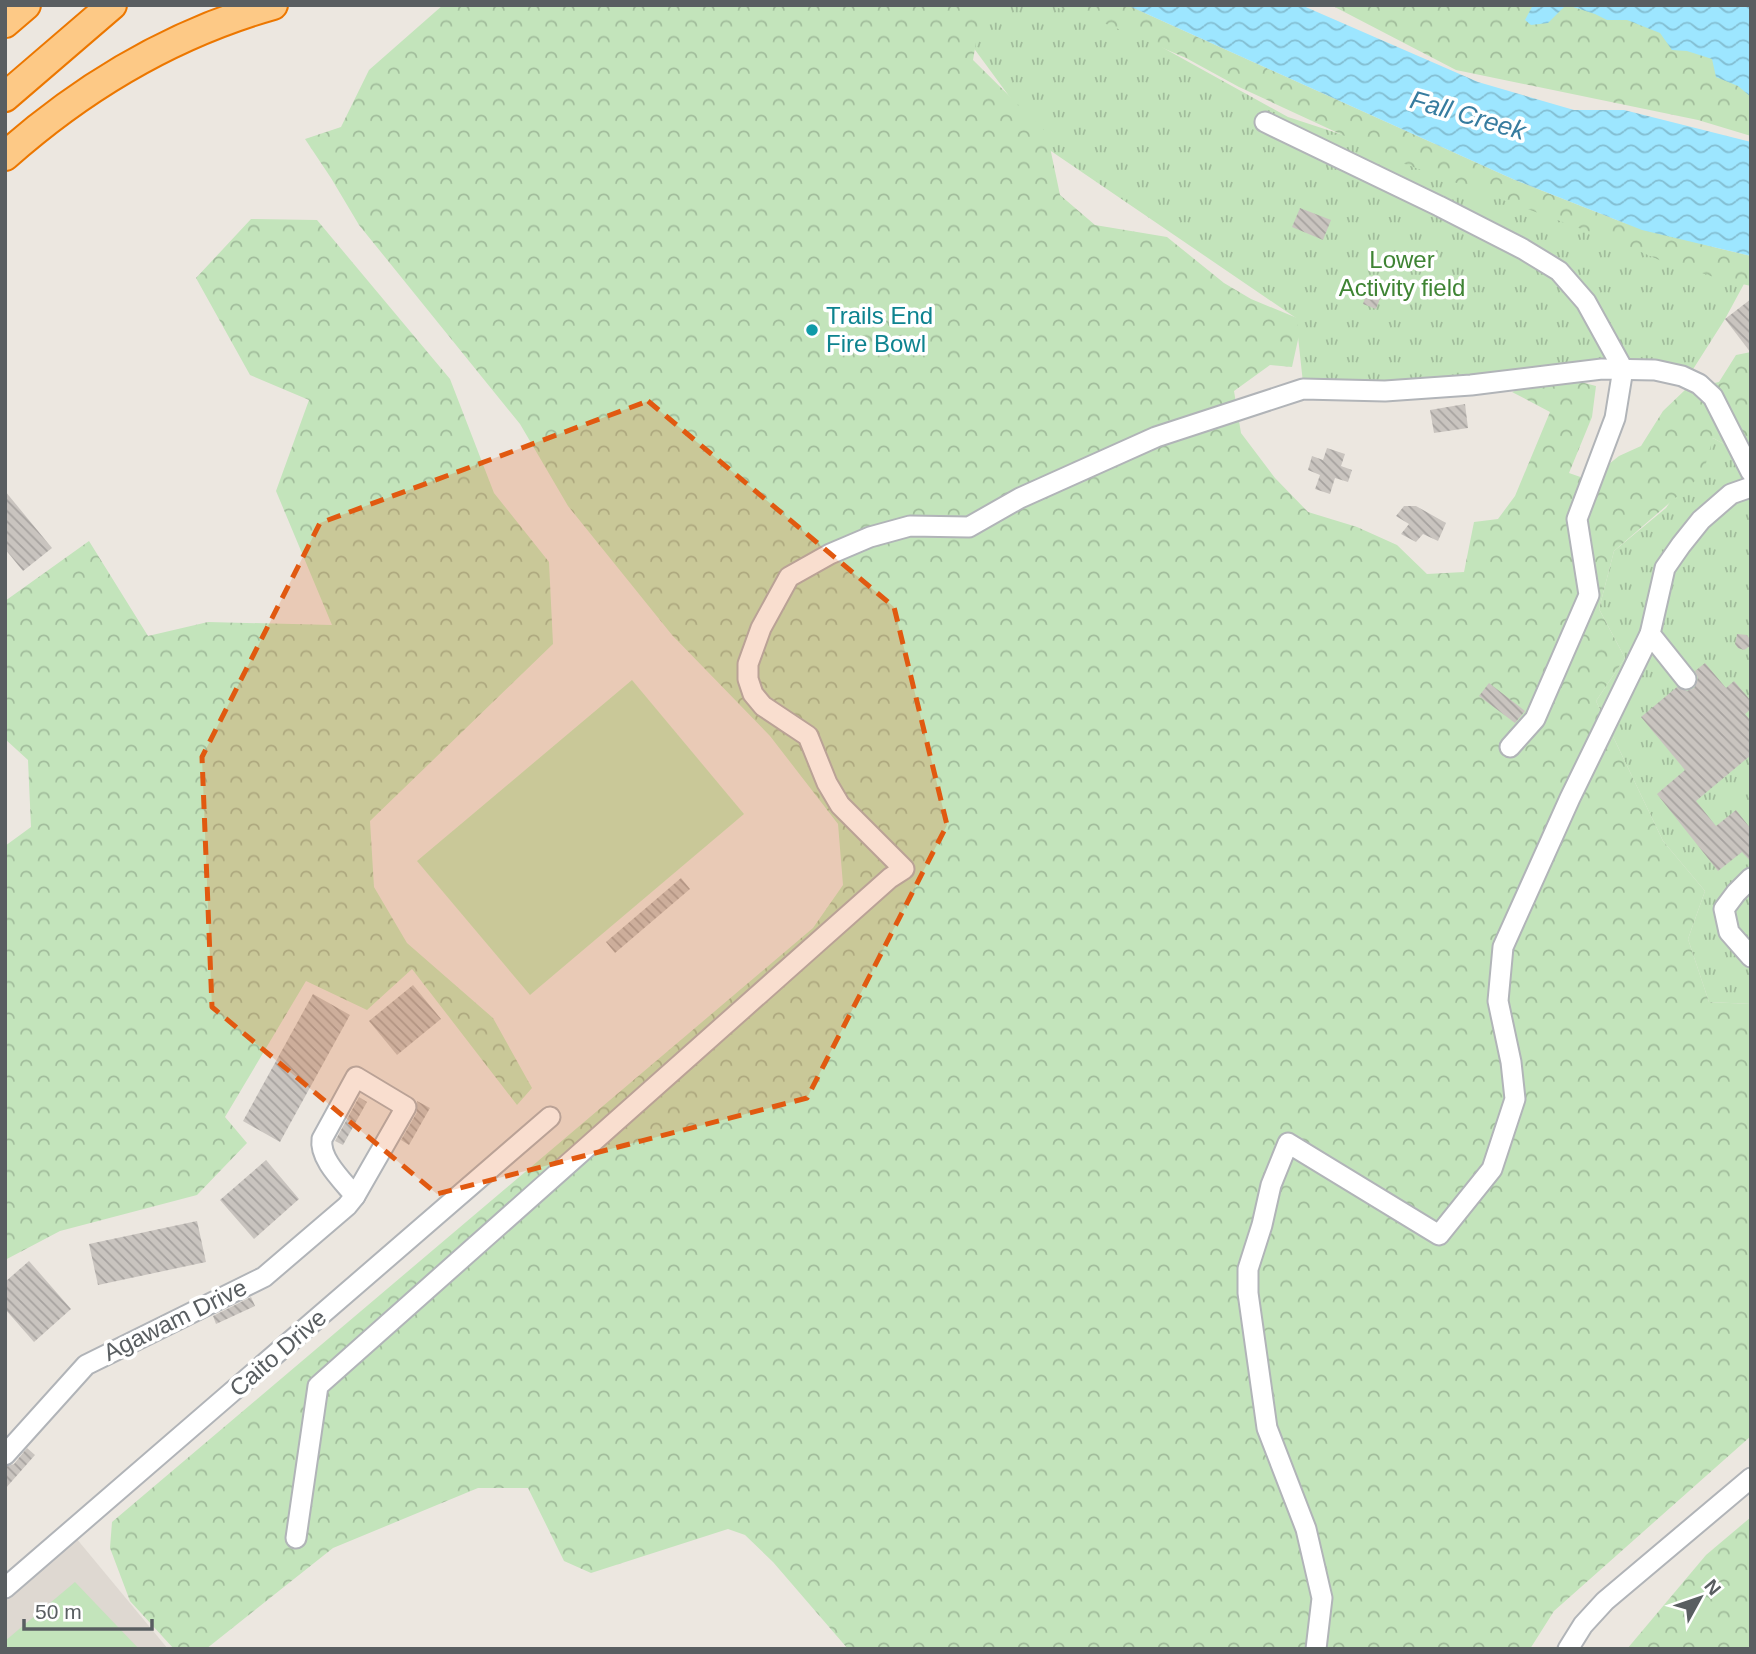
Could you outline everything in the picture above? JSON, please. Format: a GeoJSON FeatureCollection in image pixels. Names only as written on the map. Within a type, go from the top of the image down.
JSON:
{"type":"FeatureCollection","features":[{"type":"Feature","properties":{"kind":"highway"},"geometry":{"type":"LineString","coordinates":[[5,23],[26,5]]}},
{"type":"Feature","properties":{"kind":"highway"},"geometry":{"type":"LineString","coordinates":[[5,97],[112,5]]}},
{"type":"Feature","properties":{"kind":"highway"},"geometry":{"type":"LineString","coordinates":[[5,156],[54,115],[103,80],[176,40],[259,9]]}},
{"type":"Feature","properties":{"kind":"street"},"geometry":{"type":"LineString","coordinates":[[1265,122],[1439,206],[1523,249],[1559,271],[1586,302],[1623,369],[1615,418],[1577,519],[1589,595],[1535,719],[1510,747]]}},
{"type":"Feature","properties":{"kind":"street"},"geometry":{"type":"LineString","coordinates":[[296,1538],[318,1386],[904,869],[840,805],[827,783],[808,736],[771,712],[753,694],[748,679],[748,664],[761,628],[789,577],[830,554],[892,529],[909,526],[969,527],[1020,498],[1156,437],[1303,389],[1385,391],[1471,385],[1602,369],[1655,370],[1682,376],[1699,384],[1713,397],[1751,472]]}},
{"type":"Feature","properties":{"kind":"street"},"geometry":{"type":"LineString","coordinates":[[1316,1649],[1322,1598],[1306,1529],[1267,1428],[1248,1293],[1248,1269],[1271,1185],[1288,1143],[1439,1235],[1492,1169],[1515,1099],[1511,1062],[1498,1001],[1503,947],[1570,798],[1650,634],[1665,569],[1701,520],[1731,494],[1751,487]]}},
{"type":"Feature","properties":{"kind":"street"},"geometry":{"type":"LineString","coordinates":[[1650,634],[1686,679]]}},
{"type":"Feature","properties":{"kind":"street"},"geometry":{"type":"LineString","coordinates":[[1751,878],[1735,893],[1724,909],[1729,932],[1751,957]]}},
{"type":"Feature","properties":{"kind":"street","name":"Agawam Drive"},"geometry":{"type":"LineString","coordinates":[[5,1455],[86,1365],[264,1277],[347,1206],[355,1196],[406,1107],[356,1077],[320,1147],[355,1196]]}},
{"type":"Feature","properties":{"kind":"street","name":"Caito Drive"},"geometry":{"type":"LineString","coordinates":[[5,1588],[550,1117]]}},
{"type":"Feature","properties":{"kind":"street"},"geometry":{"type":"LineString","coordinates":[[1568,1649],[1583,1625],[1605,1601],[1751,1478]]}},
{"type":"Feature","properties":{"kind":"highlighted area"},"geometry":{"type":"Polygon","coordinates":[[[648,401],[894,607],[947,825],[807,1098],[437,1194],[212,1007],[202,757],[320,523],[648,401]]]}},
{"type":"Feature","properties":{"kind":"shaded area"},"geometry":{"type":"Polygon","coordinates":[[[71,1532],[168,1649],[5,1649],[5,1588],[71,1532]]]}},
{"type":"Feature","properties":{"kind":"green space"},"geometry":{"type":"Polygon","coordinates":[[[443,5],[985,5],[982,7],[973,60],[1047,133],[1060,195],[1095,225],[1167,237],[1224,283],[1251,299],[1297,318],[1299,335],[1292,367],[1270,365],[1234,391],[1241,433],[1275,478],[1308,512],[1357,527],[1397,545],[1427,574],[1464,572],[1474,522],[1498,519],[1515,496],[1550,412],[1512,392],[1532,385],[1569,379],[1596,386],[1592,417],[1569,473],[1589,480],[1619,456],[1641,446],[1663,411],[1686,389],[1719,382],[1736,355],[1751,352],[1751,459],[1713,438],[1703,474],[1614,551],[1599,609],[1625,658],[1596,701],[1663,841],[1705,891],[1688,939],[1709,1002],[1751,1004],[1751,1436],[1554,1611],[1530,1649],[848,1649],[773,1562],[745,1535],[728,1529],[591,1573],[564,1561],[528,1488],[478,1488],[333,1548],[206,1649],[174,1649],[130,1601],[110,1548],[112,1522],[813,928],[843,885],[838,824],[770,736],[672,635],[568,506],[520,424],[359,225],[305,139],[341,127],[369,70],[443,5]]]}},
{"type":"Feature","properties":{"kind":"green space","name":"Lower Activity field"},"geometry":{"type":"Polygon","coordinates":[[[942,5],[1086,5],[1288,117],[1588,215],[1674,234],[1751,260],[1751,271],[1690,374],[1618,369],[1382,391],[1303,383],[1296,318],[1048,149],[942,5]]]}},
{"type":"Feature","properties":{"kind":"green space"},"geometry":{"type":"Polygon","coordinates":[[[1049,5],[1127,5],[1515,180],[1642,230],[1751,256],[1751,286],[1673,266],[1625,245],[1405,164],[1239,87],[1186,58],[1109,25],[1049,5]]]}},
{"type":"Feature","properties":{"kind":"green space"},"geometry":{"type":"Polygon","coordinates":[[[1331,5],[1751,5],[1751,136],[1698,120],[1456,70],[1331,5]]]}},
{"type":"Feature","properties":{"kind":"green space"},"geometry":{"type":"Polygon","coordinates":[[[251,219],[317,220],[450,379],[494,493],[549,562],[553,644],[370,821],[374,887],[407,943],[493,1018],[532,1088],[517,1105],[412,969],[367,1010],[306,981],[225,1117],[247,1143],[197,1195],[60,1231],[5,1260],[5,846],[31,827],[28,760],[5,739],[5,601],[89,541],[148,636],[208,622],[332,625],[276,491],[309,400],[250,375],[196,278],[251,219]]]}},
{"type":"Feature","properties":{"kind":"green space"},"geometry":{"type":"Polygon","coordinates":[[[1713,438],[1751,459],[1751,1004],[1709,1002],[1688,939],[1705,891],[1663,841],[1596,701],[1625,658],[1599,609],[1614,551],[1666,508],[1713,438]]]}},
{"type":"Feature","properties":{"kind":"green space"},"geometry":{"type":"Polygon","coordinates":[[[632,680],[744,814],[530,995],[417,861],[632,680]]]}},
{"type":"Feature","properties":{"kind":"green space"},"geometry":{"type":"Polygon","coordinates":[[[1751,1517],[1751,1649],[1627,1649],[1706,1555],[1751,1517]]]}},
{"type":"Feature","properties":{"kind":"green space"},"geometry":{"type":"Polygon","coordinates":[[[75,1582],[139,1649],[5,1649],[5,1641],[75,1582]]]}},
{"type":"Feature","properties":{"kind":"water","name":"Fall Creek"},"geometry":{"type":"Polygon","coordinates":[[[1127,5],[1301,5],[1478,82],[1574,110],[1624,110],[1751,142],[1751,256],[1642,230],[1515,180],[1127,5]]]}},
{"type":"Feature","properties":{"kind":"water"},"geometry":{"type":"Polygon","coordinates":[[[1533,5],[1566,5],[1548,23],[1531,25],[1525,20],[1533,5]]]}},
{"type":"Feature","properties":{"kind":"water"},"geometry":{"type":"Polygon","coordinates":[[[1567,5],[1751,5],[1751,97],[1738,86],[1716,77],[1712,59],[1687,51],[1672,50],[1660,33],[1627,20],[1607,20],[1567,5]]]}},
{"type":"Feature","properties":{"kind":"building"},"geometry":{"type":"Polygon","coordinates":[[[1300,208],[1331,220],[1323,240],[1292,227],[1300,208]]]}},
{"type":"Feature","properties":{"kind":"building"},"geometry":{"type":"Polygon","coordinates":[[[1371,281],[1385,286],[1376,309],[1363,304],[1371,281]]]}},
{"type":"Feature","properties":{"kind":"building"},"geometry":{"type":"Polygon","coordinates":[[[1751,299],[1751,353],[1725,319],[1751,299]]]}},
{"type":"Feature","properties":{"kind":"building"},"geometry":{"type":"Polygon","coordinates":[[[1465,404],[1468,428],[1434,433],[1430,410],[1465,404]]]}},
{"type":"Feature","properties":{"kind":"building"},"geometry":{"type":"Polygon","coordinates":[[[1327,448],[1345,454],[1341,466],[1352,470],[1348,482],[1335,478],[1330,494],[1315,489],[1320,475],[1308,470],[1312,456],[1323,460],[1327,448]]]}},
{"type":"Feature","properties":{"kind":"building"},"geometry":{"type":"Polygon","coordinates":[[[5,491],[52,548],[23,571],[5,549],[5,491]]]}},
{"type":"Feature","properties":{"kind":"building"},"geometry":{"type":"Polygon","coordinates":[[[1404,506],[1416,506],[1446,523],[1438,541],[1423,534],[1416,542],[1401,534],[1409,524],[1396,516],[1404,506]]]}},
{"type":"Feature","properties":{"kind":"building"},"geometry":{"type":"Polygon","coordinates":[[[1737,634],[1747,635],[1750,646],[1744,650],[1738,648],[1735,644],[1737,634]]]}},
{"type":"Feature","properties":{"kind":"building"},"geometry":{"type":"Polygon","coordinates":[[[1705,663],[1726,688],[1734,681],[1751,701],[1751,709],[1745,714],[1751,721],[1751,755],[1696,801],[1716,826],[1736,810],[1751,829],[1751,862],[1742,852],[1718,871],[1657,794],[1685,770],[1641,717],[1677,687],[1687,691],[1694,688],[1698,678],[1695,671],[1705,663]]]}},
{"type":"Feature","properties":{"kind":"building"},"geometry":{"type":"Polygon","coordinates":[[[1489,683],[1525,711],[1515,723],[1479,696],[1489,683]]]}},
{"type":"Feature","properties":{"kind":"building"},"geometry":{"type":"Polygon","coordinates":[[[681,878],[690,889],[615,953],[606,942],[681,878]]]}},
{"type":"Feature","properties":{"kind":"building"},"geometry":{"type":"Polygon","coordinates":[[[413,985],[441,1019],[397,1055],[369,1021],[413,985]]]}},
{"type":"Feature","properties":{"kind":"building"},"geometry":{"type":"Polygon","coordinates":[[[313,994],[350,1015],[280,1142],[243,1121],[313,994]]]}},
{"type":"Feature","properties":{"kind":"building"},"geometry":{"type":"Polygon","coordinates":[[[359,1097],[367,1102],[343,1145],[335,1141],[359,1097]]]}},
{"type":"Feature","properties":{"kind":"building"},"geometry":{"type":"Polygon","coordinates":[[[417,1101],[430,1108],[409,1145],[401,1140],[417,1112],[417,1101]]]}},
{"type":"Feature","properties":{"kind":"building"},"geometry":{"type":"Polygon","coordinates":[[[266,1160],[299,1199],[254,1239],[220,1200],[266,1160]]]}},
{"type":"Feature","properties":{"kind":"building"},"geometry":{"type":"Polygon","coordinates":[[[197,1221],[206,1262],[98,1285],[89,1244],[197,1221]]]}},
{"type":"Feature","properties":{"kind":"building"},"geometry":{"type":"Polygon","coordinates":[[[29,1261],[71,1309],[34,1342],[5,1309],[5,1282],[29,1261]]]}},
{"type":"Feature","properties":{"kind":"building"},"geometry":{"type":"Polygon","coordinates":[[[251,1297],[255,1306],[216,1324],[213,1316],[251,1297]]]}},
{"type":"Feature","properties":{"kind":"building"},"geometry":{"type":"Polygon","coordinates":[[[27,1448],[35,1455],[5,1489],[5,1467],[14,1464],[27,1448]]]}},
{"type":"Feature","properties":{"kind":"place","name":"Trails End Fire Bowl"},"geometry":{"type":"Point","coordinates":[812,330]}}]}
